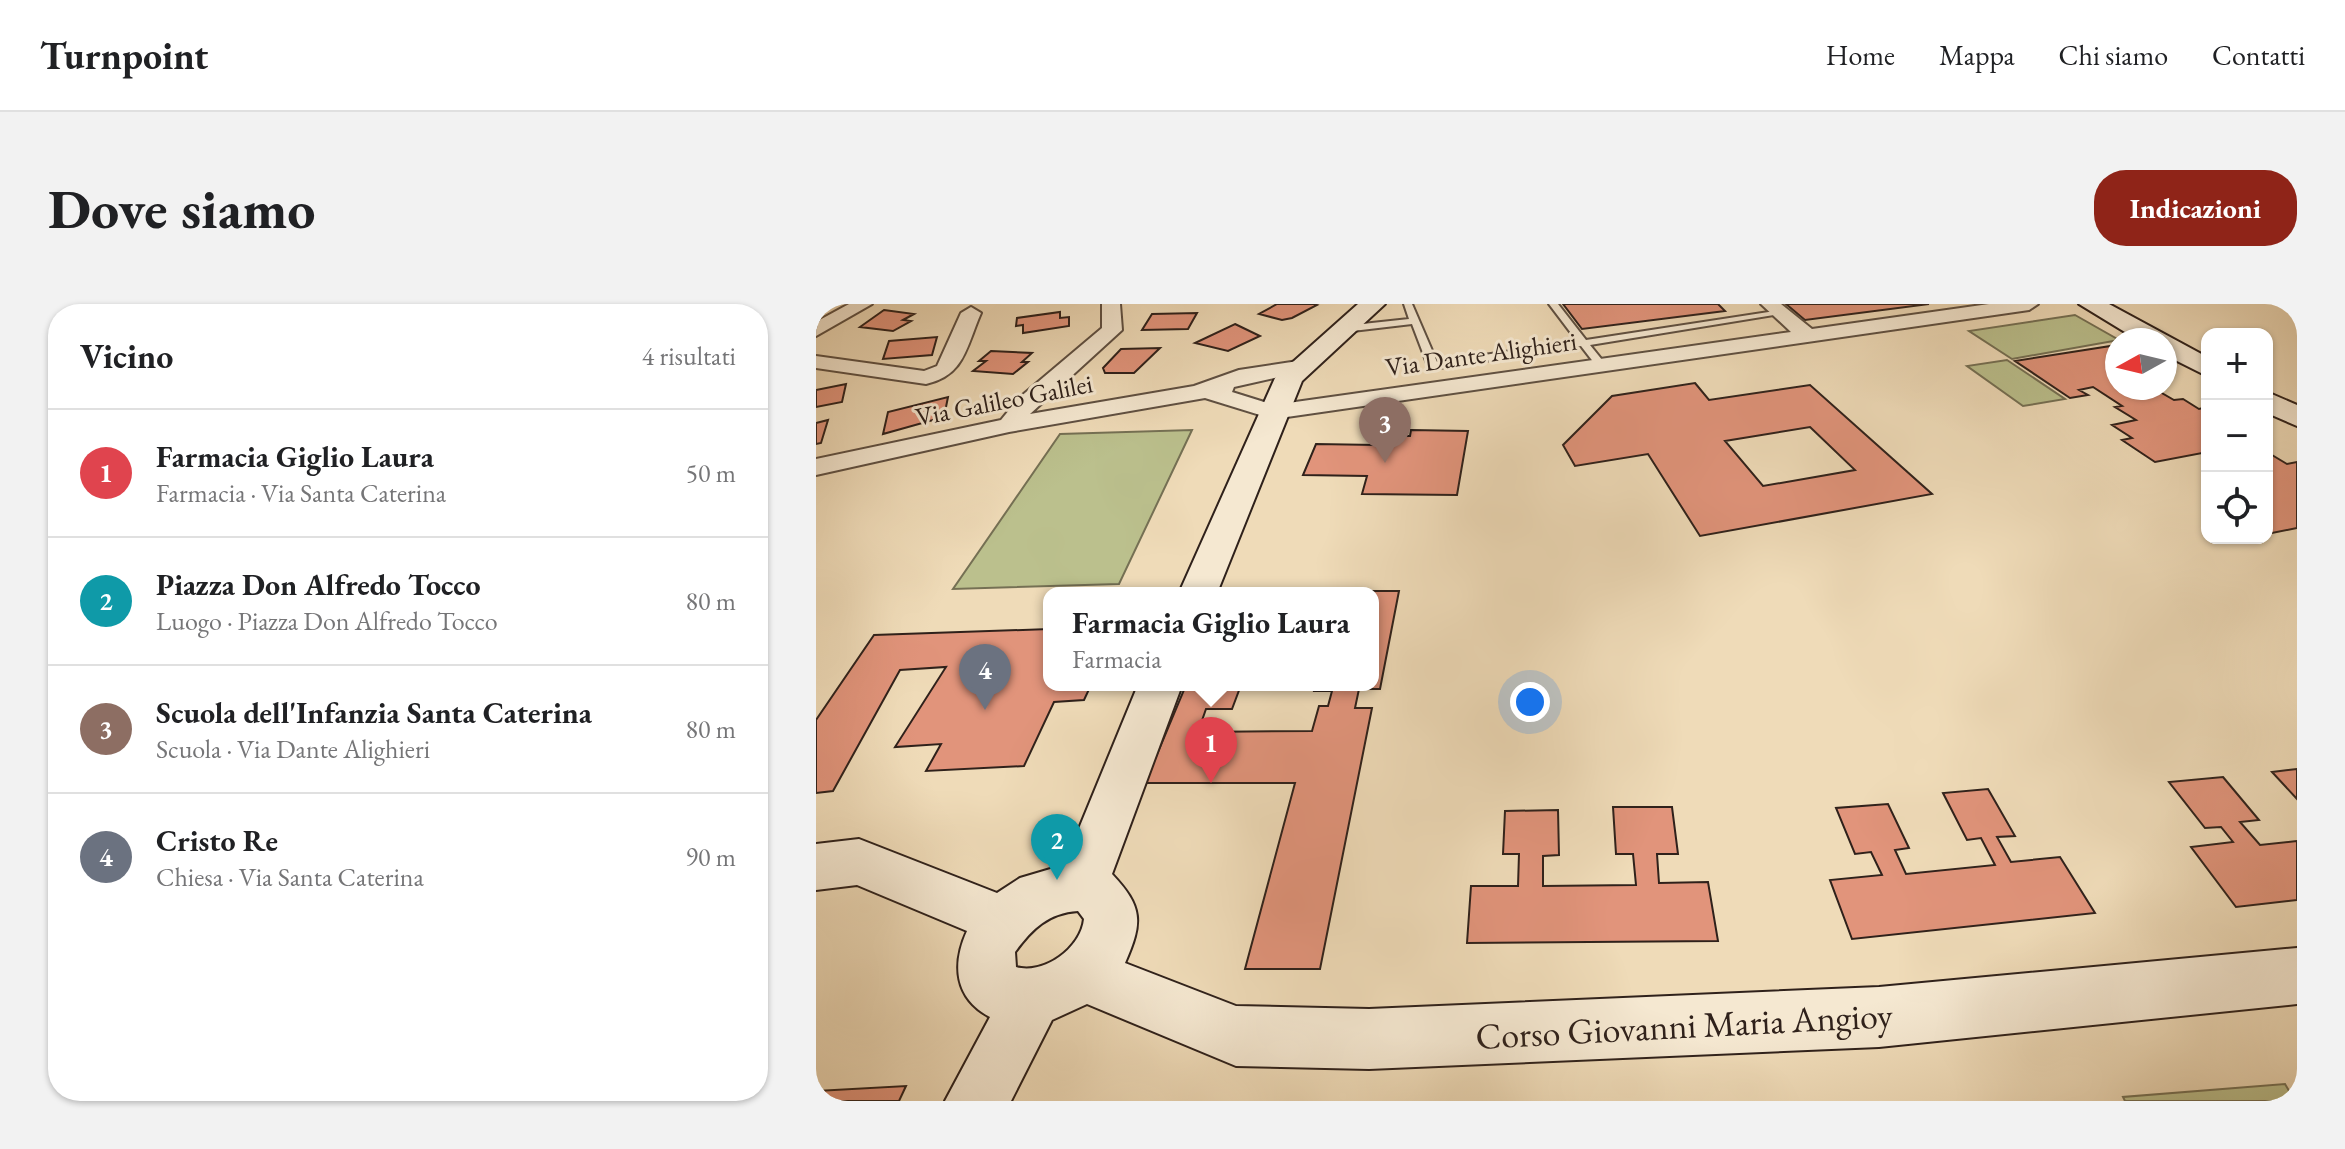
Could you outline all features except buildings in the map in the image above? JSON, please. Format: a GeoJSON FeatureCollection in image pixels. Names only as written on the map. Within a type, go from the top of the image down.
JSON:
{"type":"FeatureCollection","features":[{"type":"Feature","properties":{"kind":"street"},"geometry":{"type":"LineString","coordinates":[[816,330],[863,304]]}},
{"type":"Feature","properties":{"kind":"street"},"geometry":{"type":"LineString","coordinates":[[1009,425],[1027,403],[1112,330],[1111,304]]}},
{"type":"Feature","properties":{"kind":"street"},"geometry":{"type":"LineString","coordinates":[[1201,587],[1285,389],[1373,304]]}},
{"type":"Feature","properties":{"kind":"street","name":"Via Dante Alighieri"},"geometry":{"type":"LineString","coordinates":[[1285,389],[1602,366],[2029,304]]}},
{"type":"Feature","properties":{"kind":"street"},"geometry":{"type":"LineString","coordinates":[[2091,304],[2135,328]]}},
{"type":"Feature","properties":{"kind":"street"},"geometry":{"type":"LineString","coordinates":[[1776,309],[1809,337]]}},
{"type":"Feature","properties":{"kind":"street"},"geometry":{"type":"LineString","coordinates":[[816,362],[926,378],[946,370],[971,313]]}},
{"type":"Feature","properties":{"kind":"street"},"geometry":{"type":"LineString","coordinates":[[2177,351],[2201,365]]}},
{"type":"Feature","properties":{"kind":"street","name":"Via Galileo Galilei"},"geometry":{"type":"LineString","coordinates":[[816,467],[1009,425],[1203,390],[1247,375],[1285,389]]}},
{"type":"Feature","properties":{"kind":"street","name":"Via Galileo Galilei"},"geometry":{"type":"LineString","coordinates":[[1203,390],[1285,389]]}},
{"type":"Feature","properties":{"kind":"street"},"geometry":{"type":"LineString","coordinates":[[2273,404],[2297,417]]}},
{"type":"Feature","properties":{"kind":"street"},"geometry":{"type":"LineString","coordinates":[[1081,887],[1158,691]]}},
{"type":"Feature","properties":{"kind":"street"},"geometry":{"type":"LineString","coordinates":[[816,867],[859,862],[1004,921]]}},
{"type":"Feature","properties":{"kind":"street"},"geometry":{"type":"LineString","coordinates":[[1081,887],[1094,891],[1105,900],[1111,912],[1112,926],[1097,959],[1058,985],[1013,996],[996,988],[987,975],[985,958],[1004,921],[1041,894],[1081,887]]}},
{"type":"Feature","properties":{"kind":"street","name":"Corso Giovanni Maria Angioy"},"geometry":{"type":"LineString","coordinates":[[1058,985],[1236,1036],[1369,1039],[1879,1017],[2297,976]]}},
{"type":"Feature","properties":{"kind":"street"},"geometry":{"type":"LineString","coordinates":[[977,1101],[1058,985]]}},
{"type":"Feature","properties":{"kind":"lane"},"geometry":{"type":"LineString","coordinates":[[1408,304],[1433,366],[1776,309]]}},
{"type":"Feature","properties":{"kind":"lane"},"geometry":{"type":"LineString","coordinates":[[1553,304],[1602,366]]}},
{"type":"Feature","properties":{"kind":"lane"},"geometry":{"type":"LineString","coordinates":[[1344,329],[1415,321]]}},
{"type":"Feature","properties":{"kind":"green space"},"geometry":{"type":"Polygon","coordinates":[[[2075,315],[2105,332],[2105,342],[2012,359],[1969,331],[2075,315]]]}},
{"type":"Feature","properties":{"kind":"green space"},"geometry":{"type":"Polygon","coordinates":[[[2007,360],[2065,399],[2023,406],[1967,366],[2007,360]]]}},
{"type":"Feature","properties":{"kind":"green space"},"geometry":{"type":"Polygon","coordinates":[[[1192,430],[1119,584],[953,589],[1060,434],[1192,430]]]}},
{"type":"Feature","properties":{"kind":"green space"},"geometry":{"type":"Polygon","coordinates":[[[2285,1084],[2295,1101],[2125,1101],[2123,1097],[2285,1084]]]}},
{"type":"Feature","properties":{"kind":"place","name":"Scuola dell'Infanzia Santa Caterina"},"geometry":{"type":"Point","coordinates":[1385,463]}},
{"type":"Feature","properties":{"kind":"place","name":"Cristo Re"},"geometry":{"type":"Point","coordinates":[985,710]}},
{"type":"Feature","properties":{"kind":"place","name":"Farmacia Giglio Laura"},"geometry":{"type":"Point","coordinates":[1211,783]}},
{"type":"Feature","properties":{"kind":"place","name":"Piazza Don Alfredo Tocco"},"geometry":{"type":"Point","coordinates":[1057,880]}}]}
